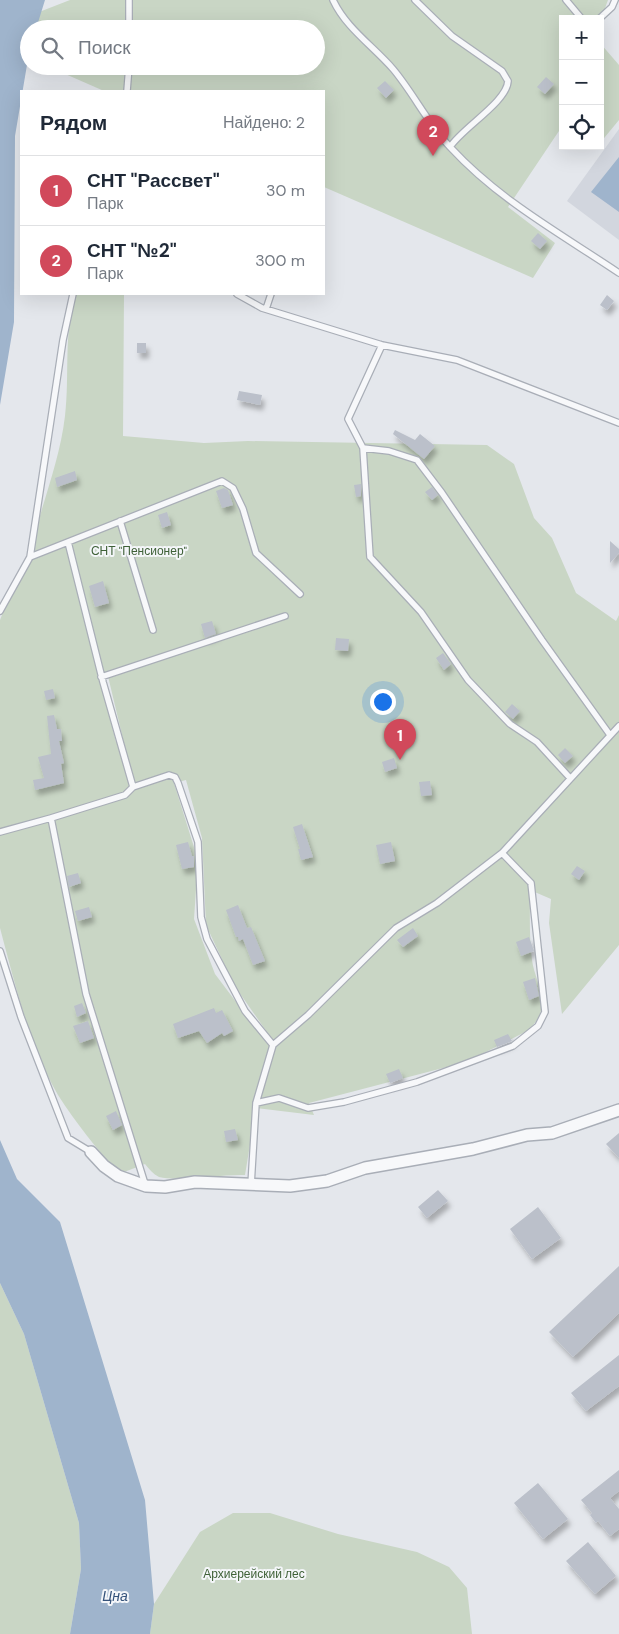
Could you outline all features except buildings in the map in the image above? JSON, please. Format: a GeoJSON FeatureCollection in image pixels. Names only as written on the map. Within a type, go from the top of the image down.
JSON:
{"type":"FeatureCollection","features":[{"type":"Feature","properties":{"kind":"street"},"geometry":{"type":"LineString","coordinates":[[91,1152],[104,1166],[118,1176],[146,1186],[165,1187],[194,1182],[251,1185],[309,1185],[365,1168],[473,1149],[527,1135],[552,1133],[619,1110]]}},
{"type":"Feature","properties":{"kind":"lane"},"geometry":{"type":"LineString","coordinates":[[129,0],[129,20]]}},
{"type":"Feature","properties":{"kind":"lane"},"geometry":{"type":"LineString","coordinates":[[333,0],[357,34],[405,83],[419,108],[466,164],[535,220],[619,273]]}},
{"type":"Feature","properties":{"kind":"lane"},"geometry":{"type":"LineString","coordinates":[[415,0],[452,36],[502,71],[508,81],[505,92],[457,137],[450,147]]}},
{"type":"Feature","properties":{"kind":"lane"},"geometry":{"type":"LineString","coordinates":[[566,0],[579,15]]}},
{"type":"Feature","properties":{"kind":"lane"},"geometry":{"type":"LineString","coordinates":[[604,15],[612,7],[615,0]]}},
{"type":"Feature","properties":{"kind":"lane"},"geometry":{"type":"LineString","coordinates":[[127,90],[128,75]]}},
{"type":"Feature","properties":{"kind":"lane"},"geometry":{"type":"LineString","coordinates":[[0,611],[30,557],[63,340],[72,295]]}},
{"type":"Feature","properties":{"kind":"lane"},"geometry":{"type":"LineString","coordinates":[[239,295],[266,309],[382,344],[457,360],[619,423]]}},
{"type":"Feature","properties":{"kind":"lane"},"geometry":{"type":"LineString","coordinates":[[266,309],[271,295]]}},
{"type":"Feature","properties":{"kind":"lane"},"geometry":{"type":"LineString","coordinates":[[382,344],[348,419],[363,448],[370,557],[421,612],[468,680],[510,724],[537,742],[570,778]]}},
{"type":"Feature","properties":{"kind":"lane"},"geometry":{"type":"LineString","coordinates":[[363,448],[389,451],[417,460],[442,492],[542,640],[610,735]]}},
{"type":"Feature","properties":{"kind":"lane"},"geometry":{"type":"LineString","coordinates":[[30,557],[222,480],[233,488],[243,509],[256,553],[300,594]]}},
{"type":"Feature","properties":{"kind":"lane"},"geometry":{"type":"LineString","coordinates":[[120,521],[153,630]]}},
{"type":"Feature","properties":{"kind":"lane"},"geometry":{"type":"LineString","coordinates":[[68,542],[102,677],[133,787]]}},
{"type":"Feature","properties":{"kind":"lane"},"geometry":{"type":"LineString","coordinates":[[102,677],[285,616]]}},
{"type":"Feature","properties":{"kind":"lane"},"geometry":{"type":"LineString","coordinates":[[251,1185],[256,1103],[273,1045],[329,995],[396,928],[437,903],[502,853],[619,726]]}},
{"type":"Feature","properties":{"kind":"lane"},"geometry":{"type":"LineString","coordinates":[[0,832],[125,795],[133,787],[169,776],[174,777],[178,783],[198,842],[201,917],[208,939],[245,1011],[273,1045]]}},
{"type":"Feature","properties":{"kind":"lane"},"geometry":{"type":"LineString","coordinates":[[51,818],[86,994],[146,1186]]}},
{"type":"Feature","properties":{"kind":"lane"},"geometry":{"type":"LineString","coordinates":[[256,1103],[280,1098],[308,1108],[344,1102],[417,1082],[478,1060],[513,1046],[532,1032],[542,1020],[544,1012],[531,883],[502,853]]}},
{"type":"Feature","properties":{"kind":"lane"},"geometry":{"type":"LineString","coordinates":[[0,952],[20,1017],[68,1138],[91,1152]]}},
{"type":"Feature","properties":{"kind":"shaded area"},"geometry":{"type":"Polygon","coordinates":[[[619,129],[619,240],[567,201],[619,129]]]}},
{"type":"Feature","properties":{"kind":"green space"},"geometry":{"type":"Polygon","coordinates":[[[70,0],[608,0],[603,15],[559,15],[559,131],[508,207],[555,243],[533,278],[325,187],[325,90],[102,90],[68,75],[325,75],[325,20],[34,20],[34,14],[70,0]]]}},
{"type":"Feature","properties":{"kind":"green space"},"geometry":{"type":"Polygon","coordinates":[[[604,48],[619,65],[619,120],[604,138],[604,48]]]}},
{"type":"Feature","properties":{"kind":"green space","name":"СНТ \"Пенсионер\""},"geometry":{"type":"Polygon","coordinates":[[[76,295],[124,295],[123,436],[204,443],[248,441],[487,445],[514,464],[534,518],[552,538],[576,593],[616,621],[619,615],[619,945],[562,1014],[549,923],[551,899],[530,890],[531,951],[542,1004],[539,1016],[529,1030],[466,1062],[309,1103],[314,1115],[256,1108],[245,1175],[167,1178],[157,1176],[145,1164],[119,1174],[72,1116],[48,1076],[24,1014],[0,928],[0,620],[21,566],[28,564],[58,454],[65,416],[70,324],[76,295]],[[107,672],[99,675],[116,742],[123,739],[107,672]],[[186,780],[174,783],[198,860],[194,919],[215,974],[267,1043],[269,1035],[234,985],[206,925],[202,838],[186,780]]]}},
{"type":"Feature","properties":{"kind":"green space"},"geometry":{"type":"Polygon","coordinates":[[[0,1283],[24,1334],[79,1523],[81,1569],[70,1634],[0,1634],[0,1283]]]}},
{"type":"Feature","properties":{"kind":"green space","name":"Архиерейский лес"},"geometry":{"type":"Polygon","coordinates":[[[233,1513],[270,1513],[338,1534],[417,1552],[449,1567],[467,1588],[472,1634],[150,1634],[154,1604],[200,1532],[233,1513]]]}},
{"type":"Feature","properties":{"kind":"water"},"geometry":{"type":"Polygon","coordinates":[[[0,0],[45,0],[39,20],[20,20],[20,75],[25,75],[23,90],[20,90],[20,106],[15,136],[14,322],[0,405],[0,0]]]}},
{"type":"Feature","properties":{"kind":"water"},"geometry":{"type":"Polygon","coordinates":[[[619,157],[619,212],[591,192],[619,157]]]}},
{"type":"Feature","properties":{"kind":"water","name":"Цна"},"geometry":{"type":"Polygon","coordinates":[[[0,1140],[17,1179],[60,1222],[145,1500],[154,1604],[150,1634],[70,1634],[81,1569],[79,1523],[24,1334],[0,1283],[0,1140]]]}},
{"type":"Feature","properties":{"kind":"place","name":"СНТ \"№2\""},"geometry":{"type":"Point","coordinates":[433,156]}},
{"type":"Feature","properties":{"kind":"place","name":"СНТ \"Рассвет\""},"geometry":{"type":"Point","coordinates":[400,760]}}]}
